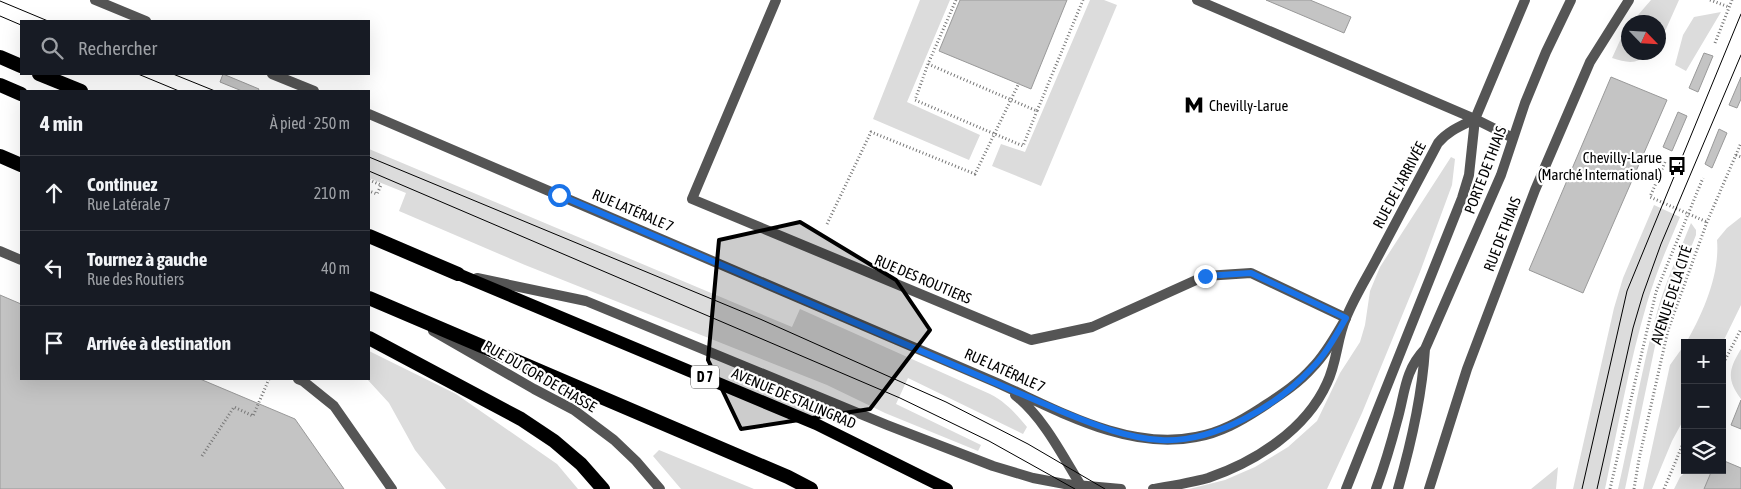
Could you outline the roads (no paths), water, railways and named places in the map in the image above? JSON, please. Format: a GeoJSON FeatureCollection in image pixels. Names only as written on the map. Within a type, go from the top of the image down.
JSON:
{"type":"FeatureCollection","features":[{"type":"Feature","properties":{"kind":"highway"},"geometry":{"type":"LineString","coordinates":[[0,57],[20,66]]}},
{"type":"Feature","properties":{"kind":"highway"},"geometry":{"type":"LineString","coordinates":[[41,75],[79,90]]}},
{"type":"Feature","properties":{"kind":"highway"},"geometry":{"type":"LineString","coordinates":[[0,85],[20,94]]}},
{"type":"Feature","properties":{"kind":"highway"},"geometry":{"type":"LineString","coordinates":[[0,156],[20,165]]}},
{"type":"Feature","properties":{"kind":"highway","name":"D 7"},"geometry":{"type":"LineString","coordinates":[[370,236],[458,274]]}},
{"type":"Feature","properties":{"kind":"highway"},"geometry":{"type":"LineString","coordinates":[[370,298],[788,477],[811,489]]}},
{"type":"Feature","properties":{"kind":"highway"},"geometry":{"type":"LineString","coordinates":[[370,339],[521,419],[554,441],[581,464],[603,489]]}},
{"type":"Feature","properties":{"kind":"main road","name":"AVENUE DE STALINGRAD"},"geometry":{"type":"LineString","coordinates":[[458,274],[816,424],[947,489]]}},
{"type":"Feature","properties":{"kind":"street"},"geometry":{"type":"LineString","coordinates":[[94,0],[144,20]]}},
{"type":"Feature","properties":{"kind":"street","name":"RUE DES ROUTIERS"},"geometry":{"type":"LineString","coordinates":[[776,0],[692,199],[1031,340],[1092,327],[1205,276],[1251,273],[1346,318]]}},
{"type":"Feature","properties":{"kind":"street"},"geometry":{"type":"LineString","coordinates":[[1197,0],[1475,119],[1513,138]]}},
{"type":"Feature","properties":{"kind":"street"},"geometry":{"type":"LineString","coordinates":[[1346,489],[1462,198],[1469,174],[1475,119],[1525,0]]}},
{"type":"Feature","properties":{"kind":"street","name":"PORTE DE THIAIS"},"geometry":{"type":"LineString","coordinates":[[1425,350],[1501,175],[1528,95],[1571,0]]}},
{"type":"Feature","properties":{"kind":"street","name":"RUE DE THIAIS"},"geometry":{"type":"LineString","coordinates":[[1429,489],[1467,369],[1535,190],[1590,62],[1629,0]]}},
{"type":"Feature","properties":{"kind":"street"},"geometry":{"type":"LineString","coordinates":[[274,75],[312,90]]}},
{"type":"Feature","properties":{"kind":"street","name":"RUE LATÉRALE 7"},"geometry":{"type":"LineString","coordinates":[[370,114],[1085,421],[1130,436],[1162,440],[1196,437],[1234,425],[1280,396],[1312,368],[1346,318]]}},
{"type":"Feature","properties":{"kind":"street","name":"RUE DE L'ARRIVÉE"},"geometry":{"type":"LineString","coordinates":[[1346,318],[1438,143],[1454,129],[1475,119]]}},
{"type":"Feature","properties":{"kind":"street"},"geometry":{"type":"LineString","coordinates":[[0,251],[20,260]]}},
{"type":"Feature","properties":{"kind":"street"},"geometry":{"type":"LineString","coordinates":[[458,274],[586,301],[993,466],[1033,478],[1082,487],[1121,489]]}},
{"type":"Feature","properties":{"kind":"street","name":"RUE DU COR DE CHASSE"},"geometry":{"type":"LineString","coordinates":[[391,307],[574,410],[614,440],[636,461],[660,489]]}},
{"type":"Feature","properties":{"kind":"street"},"geometry":{"type":"LineString","coordinates":[[1152,489],[1177,486],[1209,477],[1238,465],[1284,437],[1300,422],[1318,400],[1328,383],[1346,318]]}},
{"type":"Feature","properties":{"kind":"street"},"geometry":{"type":"LineString","coordinates":[[1376,489],[1398,419],[1405,382],[1416,360],[1425,350]]}},
{"type":"Feature","properties":{"kind":"street"},"geometry":{"type":"LineString","coordinates":[[1398,489],[1404,470],[1423,378],[1425,350]]}},
{"type":"Feature","properties":{"kind":"street"},"geometry":{"type":"LineString","coordinates":[[300,380],[334,406],[392,489]]}},
{"type":"Feature","properties":{"kind":"street"},"geometry":{"type":"LineString","coordinates":[[995,382],[1026,403],[1082,487]]}},
{"type":"Feature","properties":{"kind":"tram line"},"geometry":{"type":"LineString","coordinates":[[0,1],[46,20]]}},
{"type":"Feature","properties":{"kind":"tram line"},"geometry":{"type":"LineString","coordinates":[[1582,489],[1627,291],[1741,14]]}},
{"type":"Feature","properties":{"kind":"tram line"},"geometry":{"type":"LineString","coordinates":[[0,16],[20,25]]}},
{"type":"Feature","properties":{"kind":"tram line"},"geometry":{"type":"LineString","coordinates":[[1597,489],[1633,328],[1643,294],[1661,244],[1741,55]]}},
{"type":"Feature","properties":{"kind":"tram line"},"geometry":{"type":"LineString","coordinates":[[140,75],[177,90]]}},
{"type":"Feature","properties":{"kind":"tram line"},"geometry":{"type":"LineString","coordinates":[[175,75],[213,90]]}},
{"type":"Feature","properties":{"kind":"tram line"},"geometry":{"type":"LineString","coordinates":[[370,157],[760,319],[946,402],[1028,444],[1105,489]]}},
{"type":"Feature","properties":{"kind":"tram line"},"geometry":{"type":"LineString","coordinates":[[370,171],[900,398],[989,441],[1075,489]]}},
{"type":"Feature","properties":{"kind":"place","name":"Chevilly-Larue"},"geometry":{"type":"Point","coordinates":[1194,105]}},
{"type":"Feature","properties":{"kind":"place","name":"Chevilly-Larue (Marché International)"},"geometry":{"type":"Point","coordinates":[1677,166]}}]}
